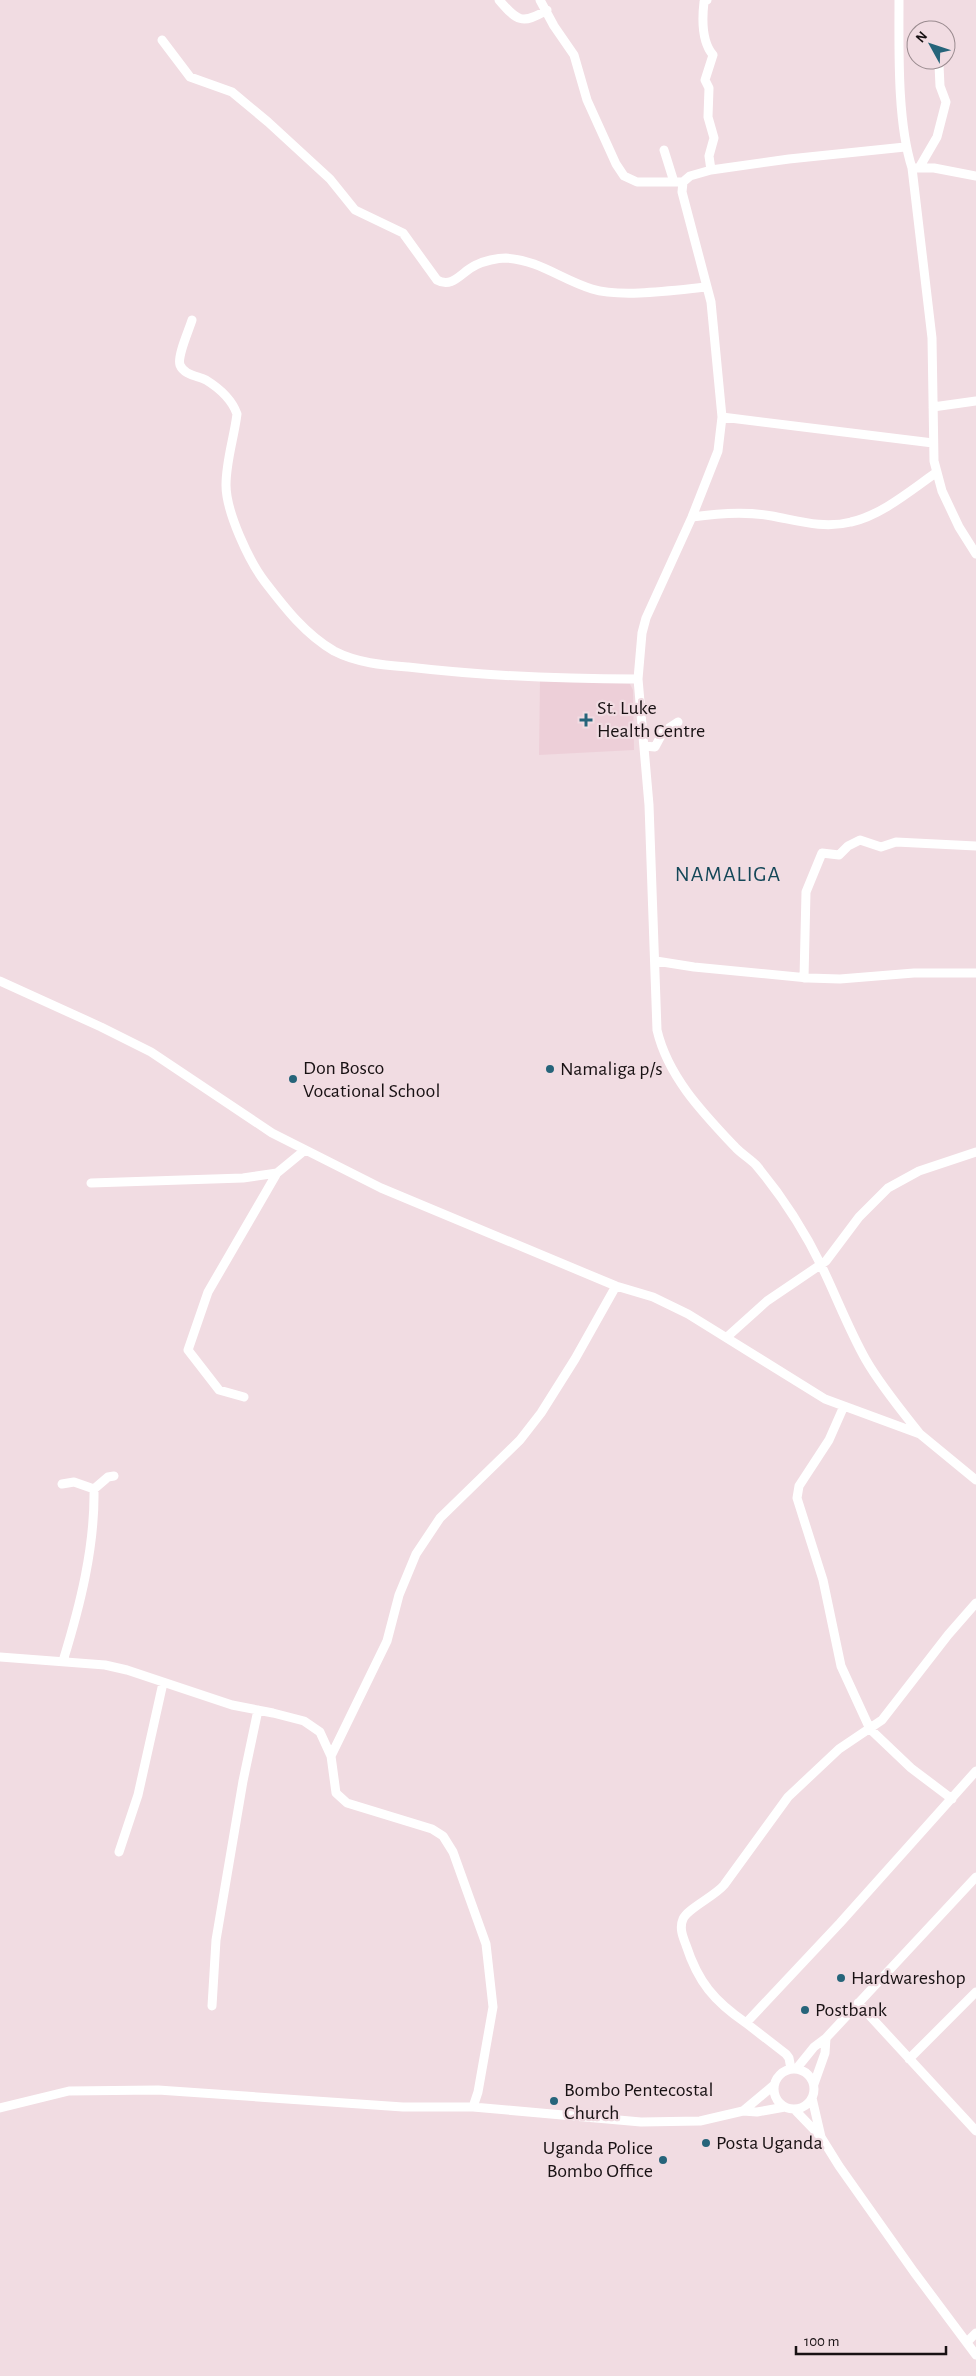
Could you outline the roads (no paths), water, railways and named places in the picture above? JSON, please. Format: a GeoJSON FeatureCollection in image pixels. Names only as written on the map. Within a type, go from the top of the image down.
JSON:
{"type":"FeatureCollection","features":[{"type":"Feature","properties":{"kind":"street"},"geometry":{"type":"LineString","coordinates":[[499,0],[514,17],[521,20],[535,17],[547,10]]}},
{"type":"Feature","properties":{"kind":"street"},"geometry":{"type":"LineString","coordinates":[[540,0],[554,26],[574,54],[587,100],[619,170],[630,180],[637,182],[678,182],[690,176],[711,170],[789,159],[905,147]]}},
{"type":"Feature","properties":{"kind":"street"},"geometry":{"type":"LineString","coordinates":[[707,0],[704,2],[702,14],[707,47],[713,55],[706,80],[709,88],[708,117],[714,138],[708,156],[711,170]]}},
{"type":"Feature","properties":{"kind":"street"},"geometry":{"type":"LineString","coordinates":[[899,0],[905,147],[915,168],[932,338],[934,461],[942,491],[959,527],[976,554]]}},
{"type":"Feature","properties":{"kind":"street"},"geometry":{"type":"LineString","coordinates":[[162,40],[190,77],[232,92],[330,179],[356,210],[403,232],[437,280],[443,284],[451,283],[476,265],[505,258],[541,265],[577,284],[602,291],[644,292],[707,287]]}},
{"type":"Feature","properties":{"kind":"street"},"geometry":{"type":"LineString","coordinates":[[915,168],[937,137],[946,102],[940,86],[939,70]]}},
{"type":"Feature","properties":{"kind":"street"},"geometry":{"type":"LineString","coordinates":[[664,150],[682,192],[711,302],[722,418],[718,451],[692,517],[646,618],[638,679],[649,805],[657,1030],[667,1062],[676,1078],[737,1149],[755,1164],[810,1244],[866,1360],[892,1400],[920,1434],[976,1480]]}},
{"type":"Feature","properties":{"kind":"street"},"geometry":{"type":"LineString","coordinates":[[915,168],[976,176]]}},
{"type":"Feature","properties":{"kind":"street"},"geometry":{"type":"LineString","coordinates":[[192,320],[180,358],[180,365],[184,371],[204,379],[216,387],[234,407],[237,414],[226,486],[229,502],[243,543],[257,572],[307,632],[335,651],[382,665],[479,675],[638,679]]}},
{"type":"Feature","properties":{"kind":"street"},"geometry":{"type":"LineString","coordinates":[[934,407],[976,401]]}},
{"type":"Feature","properties":{"kind":"street"},"geometry":{"type":"LineString","coordinates":[[722,418],[933,443]]}},
{"type":"Feature","properties":{"kind":"street"},"geometry":{"type":"LineString","coordinates":[[692,517],[717,514],[745,514],[771,516],[826,526],[853,522],[902,496],[937,472]]}},
{"type":"Feature","properties":{"kind":"street"},"geometry":{"type":"LineString","coordinates":[[644,746],[655,748],[664,732],[678,722]]}},
{"type":"Feature","properties":{"kind":"street"},"geometry":{"type":"LineString","coordinates":[[804,978],[806,892],[822,853],[839,855],[860,840],[881,847],[896,842],[976,846]]}},
{"type":"Feature","properties":{"kind":"street"},"geometry":{"type":"LineString","coordinates":[[656,961],[694,967],[804,978],[840,979],[914,973],[976,973]]}},
{"type":"Feature","properties":{"kind":"street"},"geometry":{"type":"LineString","coordinates":[[0,981],[94,1023],[151,1052],[272,1133],[381,1188],[616,1286],[653,1297],[727,1337],[825,1399],[920,1434]]}},
{"type":"Feature","properties":{"kind":"street"},"geometry":{"type":"LineString","coordinates":[[244,1397],[219,1390],[188,1350],[208,1292],[277,1173],[305,1150]]}},
{"type":"Feature","properties":{"kind":"street"},"geometry":{"type":"LineString","coordinates":[[727,1337],[767,1301],[832,1256],[869,1206],[888,1188],[918,1171],[976,1152]]}},
{"type":"Feature","properties":{"kind":"street"},"geometry":{"type":"LineString","coordinates":[[91,1183],[243,1178],[277,1173]]}},
{"type":"Feature","properties":{"kind":"street"},"geometry":{"type":"LineString","coordinates":[[331,1756],[387,1641],[399,1595],[416,1554],[440,1518],[520,1440],[541,1413],[575,1359],[616,1286]]}},
{"type":"Feature","properties":{"kind":"street"},"geometry":{"type":"LineString","coordinates":[[844,1406],[829,1440],[799,1486],[796,1498],[823,1580],[842,1666],[870,1729],[911,1768],[952,1799]]}},
{"type":"Feature","properties":{"kind":"street"},"geometry":{"type":"LineString","coordinates":[[94,1489],[108,1477],[114,1476]]}},
{"type":"Feature","properties":{"kind":"street"},"geometry":{"type":"LineString","coordinates":[[62,1484],[74,1482],[94,1489]]}},
{"type":"Feature","properties":{"kind":"street"},"geometry":{"type":"LineString","coordinates":[[62,1661],[82,1596],[95,1511],[94,1489]]}},
{"type":"Feature","properties":{"kind":"street"},"geometry":{"type":"LineString","coordinates":[[814,2084],[808,2074],[794,2069],[786,2054],[714,1998],[700,1980],[683,1936],[681,1926],[683,1918],[688,1912],[716,1895],[788,1796],[839,1749],[882,1720],[976,1603]]}},
{"type":"Feature","properties":{"kind":"street"},"geometry":{"type":"LineString","coordinates":[[0,1657],[104,1665],[127,1670],[232,1705],[273,1712],[313,1725],[320,1732],[331,1756],[335,1788],[341,1799],[360,1808],[432,1829],[443,1836],[453,1852],[486,1944],[490,1967],[493,2007],[478,2092],[473,2107]]}},
{"type":"Feature","properties":{"kind":"street"},"geometry":{"type":"LineString","coordinates":[[119,1852],[138,1795],[163,1683]]}},
{"type":"Feature","properties":{"kind":"street"},"geometry":{"type":"LineString","coordinates":[[212,2006],[216,1940],[243,1781],[258,1710]]}},
{"type":"Feature","properties":{"kind":"street"},"geometry":{"type":"LineString","coordinates":[[746,2023],[976,1771]]}},
{"type":"Feature","properties":{"kind":"street"},"geometry":{"type":"LineString","coordinates":[[743,2111],[774,2085],[780,2074],[794,2069],[814,2047],[826,2038],[976,1877]]}},
{"type":"Feature","properties":{"kind":"street"},"geometry":{"type":"LineString","coordinates":[[910,2059],[976,1992]]}},
{"type":"Feature","properties":{"kind":"street"},"geometry":{"type":"LineString","coordinates":[[858,2003],[975,2126]]}},
{"type":"Feature","properties":{"kind":"street"},"geometry":{"type":"LineString","coordinates":[[821,2137],[812,2098],[814,2084],[825,2053],[826,2038]]}},
{"type":"Feature","properties":{"kind":"street"},"geometry":{"type":"LineString","coordinates":[[774,2085],[776,2098],[821,2137],[914,2272],[976,2355]]}},
{"type":"Feature","properties":{"kind":"street"},"geometry":{"type":"LineString","coordinates":[[0,2108],[69,2091],[158,2090],[403,2107],[473,2107],[642,2122],[700,2121],[743,2111],[764,2112],[808,2104],[812,2098]]}},
{"type":"Feature","properties":{"kind":"street"},"geometry":{"type":"LineString","coordinates":[[967,2342],[976,2333]]}},
{"type":"Feature","properties":{"kind":"place","name":"St. Luke Health Centre"},"geometry":{"type":"Point","coordinates":[586,720]}},
{"type":"Feature","properties":{"kind":"place","name":"Namaliga p/s"},"geometry":{"type":"Point","coordinates":[550,1069]}},
{"type":"Feature","properties":{"kind":"place","name":"Don Bosco Vocational School"},"geometry":{"type":"Point","coordinates":[293,1079]}},
{"type":"Feature","properties":{"kind":"place","name":"Hardwareshop"},"geometry":{"type":"Point","coordinates":[841,1978]}},
{"type":"Feature","properties":{"kind":"place","name":"Postbank"},"geometry":{"type":"Point","coordinates":[805,2010]}},
{"type":"Feature","properties":{"kind":"place","name":"Bombo Pentecostal Church"},"geometry":{"type":"Point","coordinates":[554,2101]}},
{"type":"Feature","properties":{"kind":"place","name":"Posta Uganda"},"geometry":{"type":"Point","coordinates":[706,2143]}},
{"type":"Feature","properties":{"kind":"place","name":"Uganda Police Bombo Office"},"geometry":{"type":"Point","coordinates":[663,2160]}},
{"type":"Feature","properties":{"kind":"district","name":"NAMALIGA"},"geometry":{"type":"Point","coordinates":[728,874]}}]}
